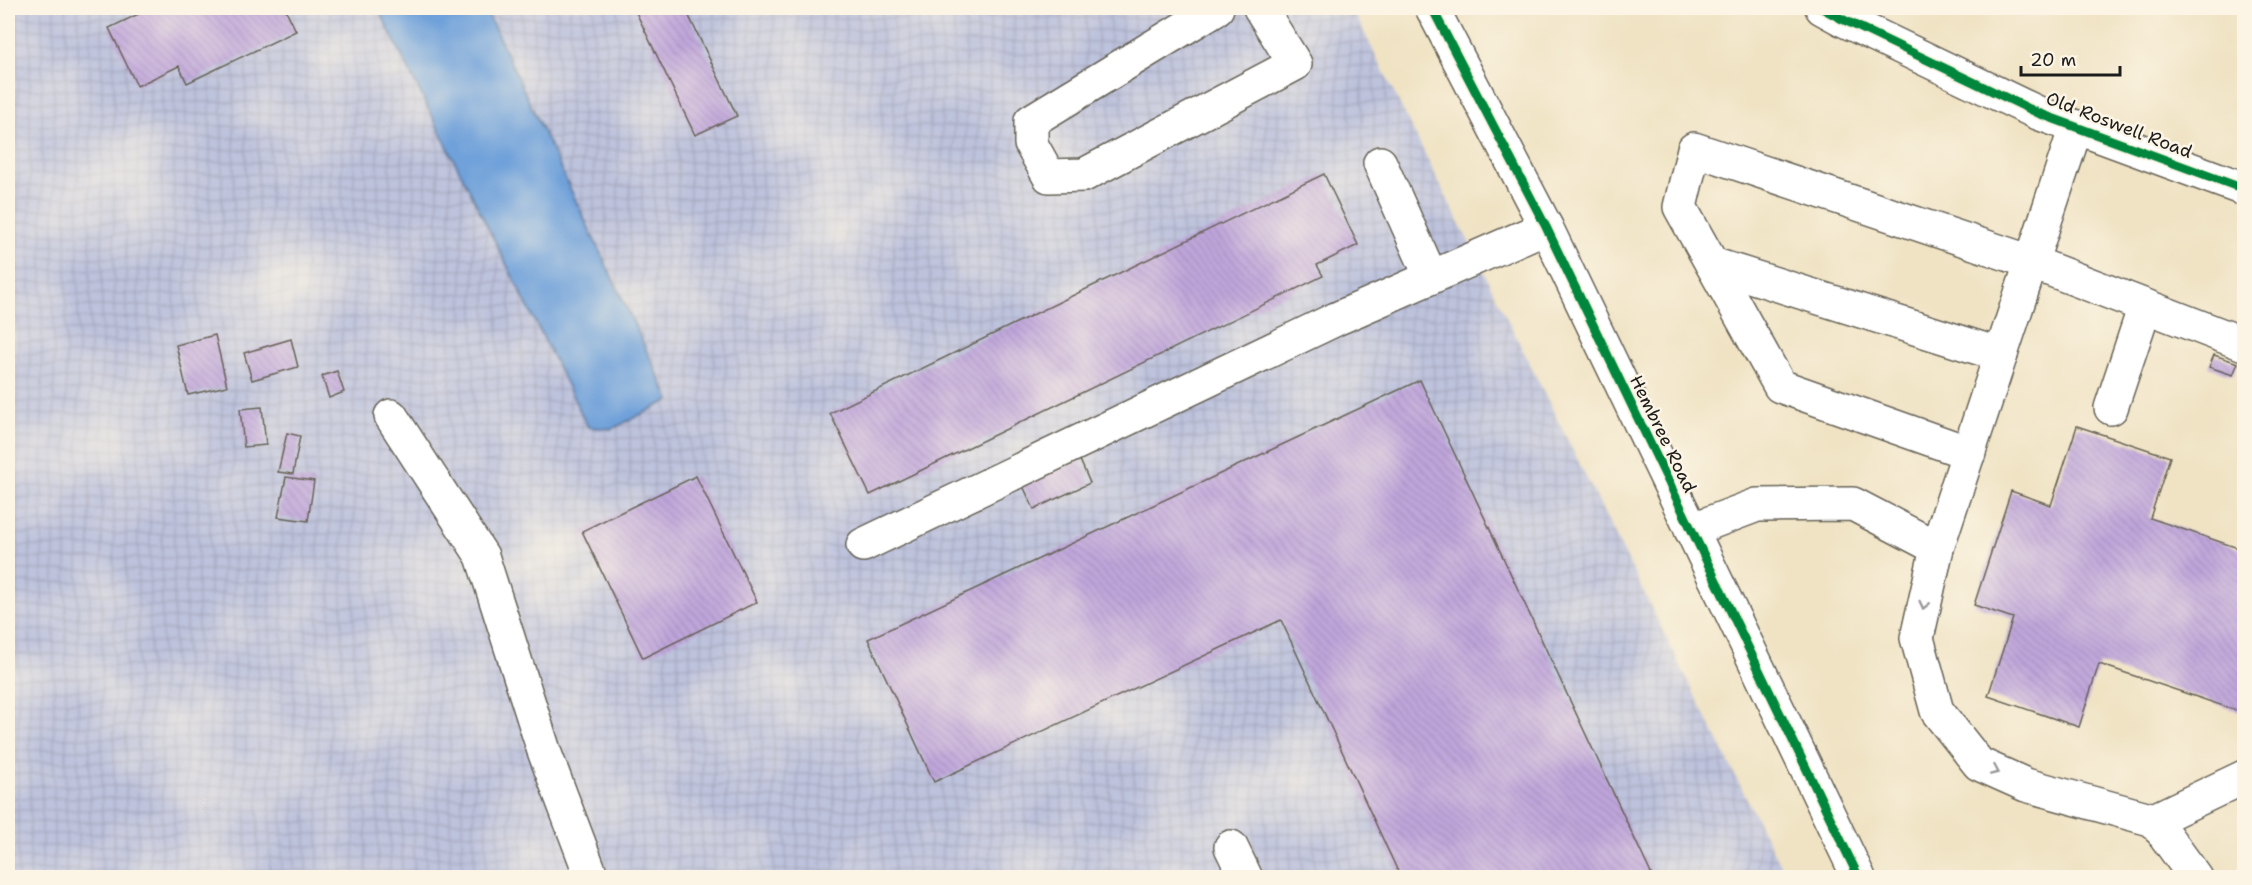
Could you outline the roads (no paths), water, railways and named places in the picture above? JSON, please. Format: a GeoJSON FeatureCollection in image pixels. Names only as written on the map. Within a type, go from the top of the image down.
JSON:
{"type":"FeatureCollection","features":[{"type":"Feature","properties":{"kind":"street"},"geometry":{"type":"LineString","coordinates":[[1217,8],[1031,121],[1030,144],[1049,176],[1084,175],[1295,64],[1260,8]]}},
{"type":"Feature","properties":{"kind":"street","name":"Old Roswell Road"},"geometry":{"type":"LineString","coordinates":[[1822,8],[2038,113],[2244,189]]}},
{"type":"Feature","properties":{"kind":"street","name":"Hembree Road"},"geometry":{"type":"LineString","coordinates":[[1439,13],[1546,227],[1859,878]]}},
{"type":"Feature","properties":{"kind":"street"},"geometry":{"type":"LineString","coordinates":[[2076,127],[1937,548],[1917,638],[1937,711],[1979,764],[2026,785],[2154,820],[2196,878]]}},
{"type":"Feature","properties":{"kind":"street"},"geometry":{"type":"LineString","coordinates":[[1969,453],[1780,386],[1680,207],[1694,149],[2031,262],[2244,344]]}},
{"type":"Feature","properties":{"kind":"street"},"geometry":{"type":"LineString","coordinates":[[1380,163],[1431,278]]}},
{"type":"Feature","properties":{"kind":"street"},"geometry":{"type":"LineString","coordinates":[[863,545],[1336,319],[1546,227]]}},
{"type":"Feature","properties":{"kind":"street"},"geometry":{"type":"LineString","coordinates":[[1712,264],[2001,355]]}},
{"type":"Feature","properties":{"kind":"street"},"geometry":{"type":"LineString","coordinates":[[2111,408],[2145,306]]}},
{"type":"Feature","properties":{"kind":"street"},"geometry":{"type":"LineString","coordinates":[[391,416],[482,556],[544,751],[592,878]]}},
{"type":"Feature","properties":{"kind":"street"},"geometry":{"type":"LineString","coordinates":[[1691,530],[1757,505],[1853,504],[1937,548]]}},
{"type":"Feature","properties":{"kind":"street"},"geometry":{"type":"LineString","coordinates":[[2154,820],[2244,777]]}},
{"type":"Feature","properties":{"kind":"street"},"geometry":{"type":"LineString","coordinates":[[1231,847],[1246,878]]}},
{"type":"Feature","properties":{"kind":"water"},"geometry":{"type":"Polygon","coordinates":[[[378,8],[485,8],[670,400],[612,429],[588,427],[378,8]]]}}]}
